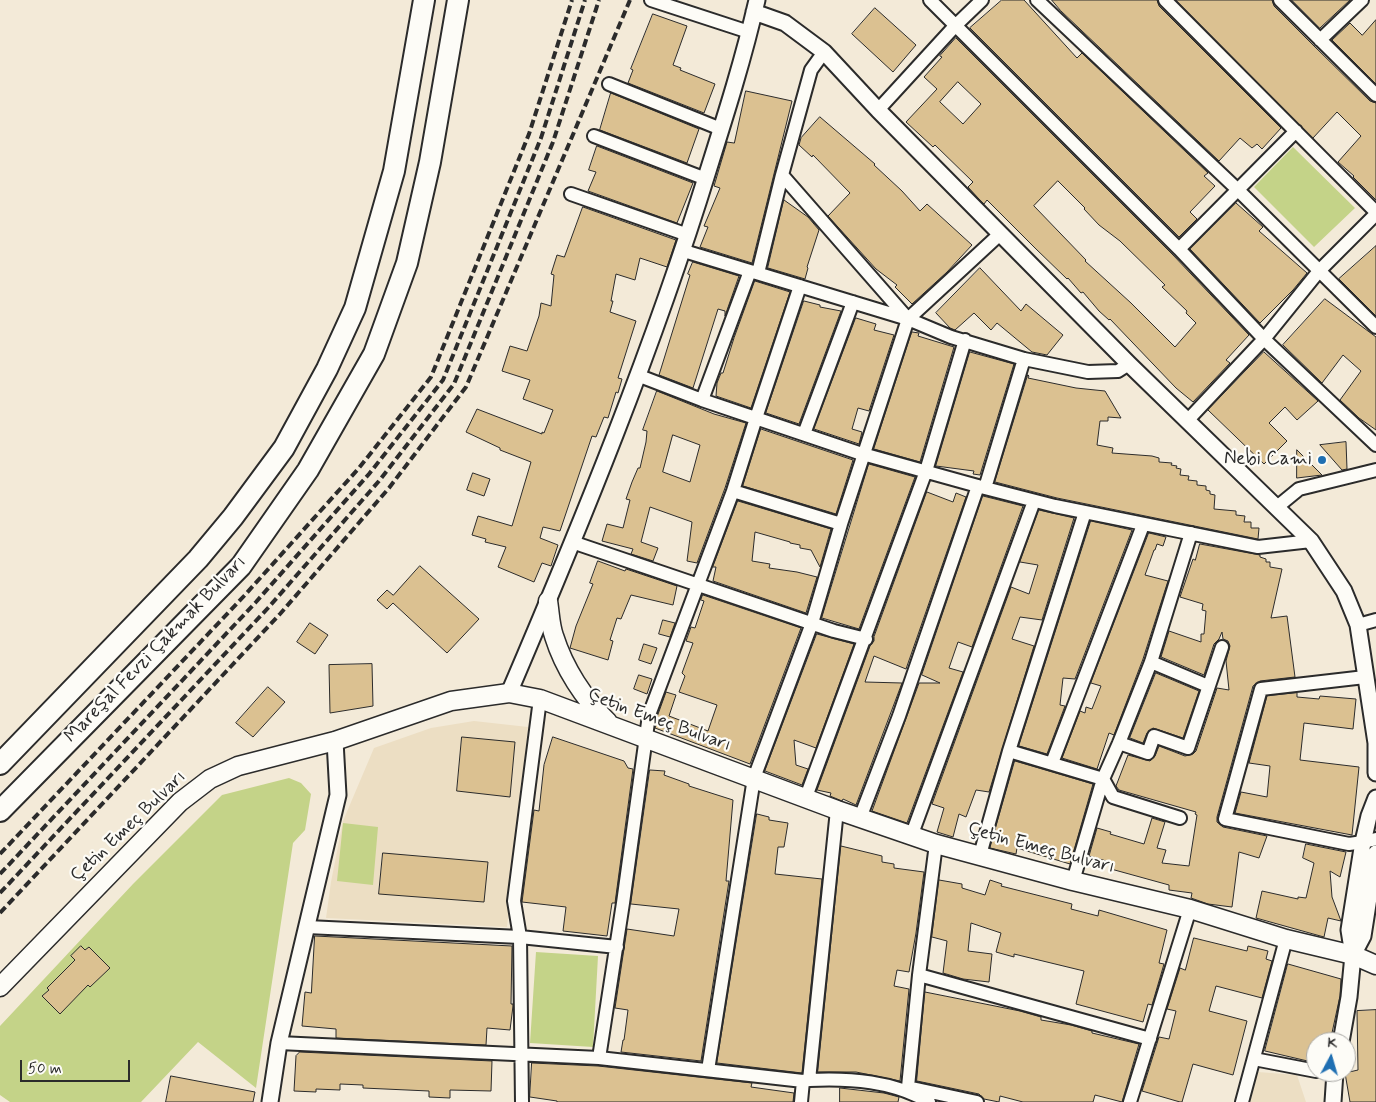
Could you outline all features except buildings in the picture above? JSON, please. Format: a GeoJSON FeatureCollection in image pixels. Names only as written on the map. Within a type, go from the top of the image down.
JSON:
{"type":"FeatureCollection","features":[{"type":"Feature","properties":{"kind":"main road","name":"Mareşal Fevzi Çakmak Bulvarı"},"geometry":{"type":"LineString","coordinates":[[0,764],[198,559],[233,517],[284,448],[327,369],[354,308],[394,171],[424,0]]}},
{"type":"Feature","properties":{"kind":"main road","name":"Mareşal Fevzi Çakmak Bulvarı"},"geometry":{"type":"LineString","coordinates":[[0,811],[241,566],[308,470],[374,354],[407,262],[430,162],[458,0]]}},
{"type":"Feature","properties":{"kind":"main road"},"geometry":{"type":"LineString","coordinates":[[548,601],[553,635],[564,661],[582,692],[596,711],[614,727]]}},
{"type":"Feature","properties":{"kind":"main road","name":"Çetin Emeç Bulvarı"},"geometry":{"type":"LineString","coordinates":[[0,987],[180,802],[210,780],[238,766],[335,741],[451,701],[509,693],[540,699],[837,810],[912,834],[936,844],[1072,881],[1190,909],[1286,939],[1353,955],[1376,966]]}},
{"type":"Feature","properties":{"kind":"street"},"geometry":{"type":"LineString","coordinates":[[651,0],[749,32]]}},
{"type":"Feature","properties":{"kind":"street"},"geometry":{"type":"LineString","coordinates":[[930,0],[1179,249],[1264,339],[1376,445]]}},
{"type":"Feature","properties":{"kind":"street"},"geometry":{"type":"LineString","coordinates":[[878,110],[955,26],[982,0]]}},
{"type":"Feature","properties":{"kind":"street"},"geometry":{"type":"LineString","coordinates":[[1037,0],[1238,190],[1376,327]]}},
{"type":"Feature","properties":{"kind":"street"},"geometry":{"type":"LineString","coordinates":[[1166,0],[1376,213],[1319,271],[1264,339],[1187,420]]}},
{"type":"Feature","properties":{"kind":"street"},"geometry":{"type":"LineString","coordinates":[[1280,0],[1376,95]]}},
{"type":"Feature","properties":{"kind":"street"},"geometry":{"type":"LineString","coordinates":[[1320,40],[1362,0]]}},
{"type":"Feature","properties":{"kind":"street"},"geometry":{"type":"LineString","coordinates":[[509,693],[572,542],[684,251],[722,129],[756,6],[785,23],[824,52],[878,110],[1129,364],[1311,540],[1344,591],[1358,625],[1376,743],[1376,773]]}},
{"type":"Feature","properties":{"kind":"street"},"geometry":{"type":"LineString","coordinates":[[702,400],[754,272],[811,70],[824,52]]}},
{"type":"Feature","properties":{"kind":"street"},"geometry":{"type":"LineString","coordinates":[[609,84],[722,129]]}},
{"type":"Feature","properties":{"kind":"street"},"geometry":{"type":"LineString","coordinates":[[1179,249],[1296,132]]}},
{"type":"Feature","properties":{"kind":"street"},"geometry":{"type":"LineString","coordinates":[[594,136],[706,179]]}},
{"type":"Feature","properties":{"kind":"street"},"geometry":{"type":"LineString","coordinates":[[782,175],[908,319]]}},
{"type":"Feature","properties":{"kind":"street"},"geometry":{"type":"LineString","coordinates":[[571,194],[688,235]]}},
{"type":"Feature","properties":{"kind":"street"},"geometry":{"type":"LineString","coordinates":[[708,1070],[754,778],[812,623],[841,524],[908,319],[1000,234]]}},
{"type":"Feature","properties":{"kind":"street"},"geometry":{"type":"LineString","coordinates":[[684,251],[908,319],[951,337],[1024,359],[1088,372],[1118,371],[1129,364]]}},
{"type":"Feature","properties":{"kind":"street"},"geometry":{"type":"LineString","coordinates":[[599,1058],[649,715],[733,491],[800,286]]}},
{"type":"Feature","properties":{"kind":"street"},"geometry":{"type":"LineString","coordinates":[[804,434],[853,302]]}},
{"type":"Feature","properties":{"kind":"street"},"geometry":{"type":"LineString","coordinates":[[806,798],[926,472],[965,340]]}},
{"type":"Feature","properties":{"kind":"street"},"geometry":{"type":"LineString","coordinates":[[860,818],[899,716],[981,487],[1024,359]]}},
{"type":"Feature","properties":{"kind":"street"},"geometry":{"type":"LineString","coordinates":[[637,375],[702,400],[864,454],[1034,501],[1258,547],[1311,540]]}},
{"type":"Feature","properties":{"kind":"street"},"geometry":{"type":"LineString","coordinates":[[1276,507],[1299,489],[1376,470]]}},
{"type":"Feature","properties":{"kind":"street"},"geometry":{"type":"LineString","coordinates":[[733,491],[841,524]]}},
{"type":"Feature","properties":{"kind":"street"},"geometry":{"type":"LineString","coordinates":[[912,834],[1034,501]]}},
{"type":"Feature","properties":{"kind":"street"},"geometry":{"type":"LineString","coordinates":[[980,856],[1009,751],[1085,512]]}},
{"type":"Feature","properties":{"kind":"street"},"geometry":{"type":"LineString","coordinates":[[1052,763],[1143,524]]}},
{"type":"Feature","properties":{"kind":"street"},"geometry":{"type":"LineString","coordinates":[[1072,881],[1103,778],[1151,662],[1191,532]]}},
{"type":"Feature","properties":{"kind":"street"},"geometry":{"type":"LineString","coordinates":[[572,542],[812,623],[866,639]]}},
{"type":"Feature","properties":{"kind":"street"},"geometry":{"type":"LineString","coordinates":[[1358,625],[1376,620]]}},
{"type":"Feature","properties":{"kind":"street"},"geometry":{"type":"LineString","coordinates":[[1119,743],[1148,753],[1154,736],[1188,748],[1222,647]]}},
{"type":"Feature","properties":{"kind":"street"},"geometry":{"type":"LineString","coordinates":[[1151,662],[1208,686]]}},
{"type":"Feature","properties":{"kind":"street"},"geometry":{"type":"LineString","coordinates":[[1365,677],[1261,689],[1225,818],[1349,844],[1369,841]]}},
{"type":"Feature","properties":{"kind":"street"},"geometry":{"type":"LineString","coordinates":[[522,1102],[520,937],[514,901],[540,699]]}},
{"type":"Feature","properties":{"kind":"street"},"geometry":{"type":"LineString","coordinates":[[270,1102],[279,1043],[338,795],[335,741]]}},
{"type":"Feature","properties":{"kind":"street"},"geometry":{"type":"LineString","coordinates":[[1009,751],[1103,778],[1113,797],[1180,818]]}},
{"type":"Feature","properties":{"kind":"street"},"geometry":{"type":"LineString","coordinates":[[1343,1032],[1349,997],[1353,955],[1349,930],[1369,841],[1369,816],[1376,798]]}},
{"type":"Feature","properties":{"kind":"street"},"geometry":{"type":"LineString","coordinates":[[801,1102],[806,1080],[837,810]]}},
{"type":"Feature","properties":{"kind":"street"},"geometry":{"type":"LineString","coordinates":[[908,1087],[919,975],[936,844]]}},
{"type":"Feature","properties":{"kind":"street"},"geometry":{"type":"LineString","coordinates":[[1353,955],[1363,936],[1376,853]]}},
{"type":"Feature","properties":{"kind":"street"},"geometry":{"type":"LineString","coordinates":[[1130,1102],[1190,909]]}},
{"type":"Feature","properties":{"kind":"street"},"geometry":{"type":"LineString","coordinates":[[307,927],[520,937],[616,947]]}},
{"type":"Feature","properties":{"kind":"street"},"geometry":{"type":"LineString","coordinates":[[1242,1102],[1286,939]]}},
{"type":"Feature","properties":{"kind":"street"},"geometry":{"type":"LineString","coordinates":[[919,975],[1150,1039]]}},
{"type":"Feature","properties":{"kind":"street"},"geometry":{"type":"LineString","coordinates":[[279,1043],[599,1058],[806,1080],[827,1079],[882,1083],[977,1102]]}},
{"type":"Feature","properties":{"kind":"street"},"geometry":{"type":"LineString","coordinates":[[1254,1059],[1306,1069]]}},
{"type":"Feature","properties":{"kind":"street"},"geometry":{"type":"LineString","coordinates":[[1331,1082],[1333,1102]]}},
{"type":"Feature","properties":{"kind":"street"},"geometry":{"type":"LineString","coordinates":[[882,1083],[918,1095],[929,1102]]}},
{"type":"Feature","properties":{"kind":"shaded area"},"geometry":{"type":"Polygon","coordinates":[[[474,721],[528,727],[507,927],[326,918],[343,821],[374,748],[431,728],[474,721]]]}},
{"type":"Feature","properties":{"kind":"shaded area"},"geometry":{"type":"Polygon","coordinates":[[[1258,1072],[1297,1075],[1306,1102],[1250,1102],[1258,1072]]]}},
{"type":"Feature","properties":{"kind":"green space"},"geometry":{"type":"Polygon","coordinates":[[[1293,147],[1355,208],[1314,247],[1254,187],[1293,147]]]}},
{"type":"Feature","properties":{"kind":"green space"},"geometry":{"type":"Polygon","coordinates":[[[289,778],[301,783],[311,794],[305,830],[293,843],[256,1088],[198,1042],[141,1102],[10,1102],[0,1095],[0,1026],[133,884],[222,795],[289,778]]]}},
{"type":"Feature","properties":{"kind":"green space"},"geometry":{"type":"Polygon","coordinates":[[[343,823],[378,827],[373,885],[337,881],[343,823]]]}},
{"type":"Feature","properties":{"kind":"green space"},"geometry":{"type":"Polygon","coordinates":[[[536,952],[598,956],[593,1047],[530,1043],[536,952]]]}},
{"type":"Feature","properties":{"kind":"railway"},"geometry":{"type":"LineString","coordinates":[[0,854],[244,596],[359,468],[431,377],[529,134],[572,0]]}},
{"type":"Feature","properties":{"kind":"railway"},"geometry":{"type":"LineString","coordinates":[[0,874],[256,602],[369,474],[443,380],[541,138],[585,0]]}},
{"type":"Feature","properties":{"kind":"railway"},"geometry":{"type":"LineString","coordinates":[[0,893],[268,608],[379,481],[454,384],[553,142],[599,0]]}},
{"type":"Feature","properties":{"kind":"railway"},"geometry":{"type":"LineString","coordinates":[[0,913],[280,614],[389,488],[466,387],[630,0]]}},
{"type":"Feature","properties":{"kind":"place","name":"Nebi Cami"},"geometry":{"type":"Point","coordinates":[1322,460]}}]}
